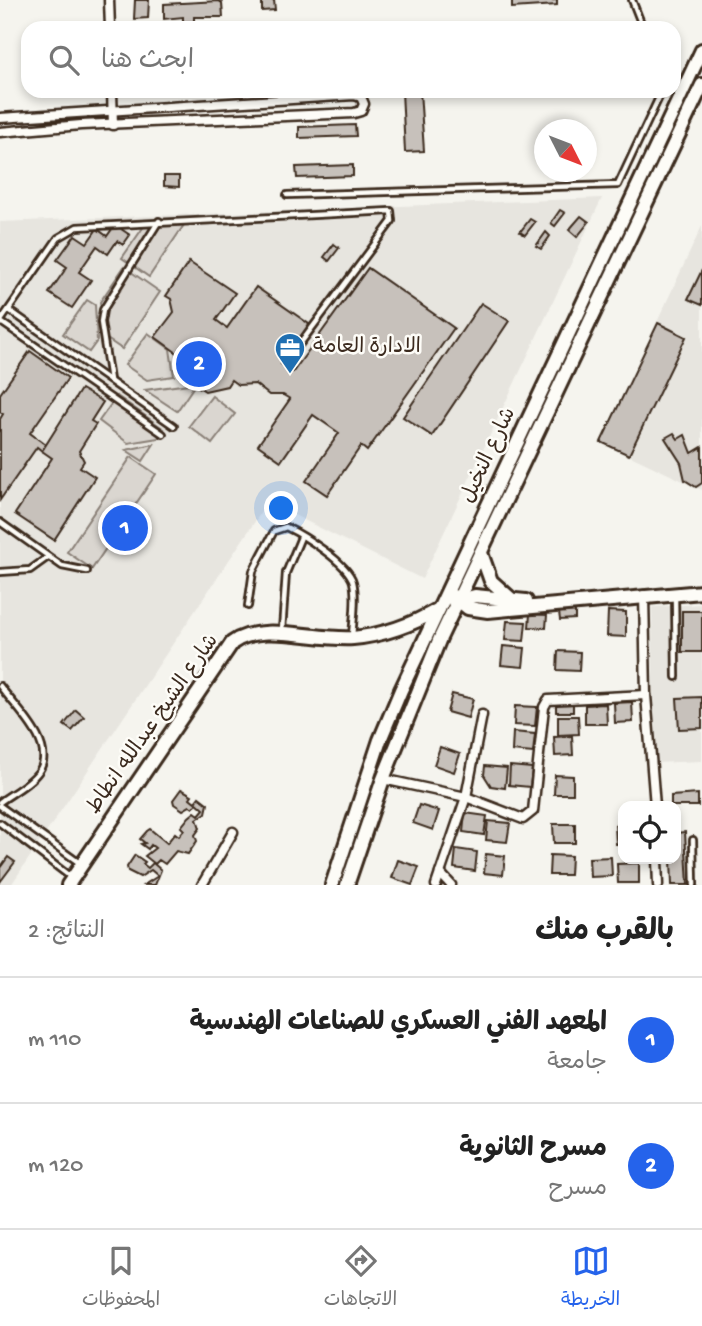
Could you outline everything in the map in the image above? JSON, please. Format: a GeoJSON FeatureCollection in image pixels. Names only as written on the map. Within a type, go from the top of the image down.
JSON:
{"type":"FeatureCollection","features":[{"type":"Feature","properties":{"kind":"main road","name":"شارع النخيل"},"geometry":{"type":"LineString","coordinates":[[681,95],[702,50]]}},
{"type":"Feature","properties":{"kind":"main road","name":"شارع النخيل"},"geometry":{"type":"LineString","coordinates":[[347,885],[383,779],[440,638],[702,85]]}},
{"type":"Feature","properties":{"kind":"main road","name":"شارع النخيل"},"geometry":{"type":"LineString","coordinates":[[332,885],[380,740],[680,98]]}},
{"type":"Feature","properties":{"kind":"main road"},"geometry":{"type":"LineString","coordinates":[[481,553],[491,581],[513,600]]}},
{"type":"Feature","properties":{"kind":"main road"},"geometry":{"type":"LineString","coordinates":[[450,588],[458,601]]}},
{"type":"Feature","properties":{"kind":"main road","name":"شارع الشيخ عبدالله انطاط"},"geometry":{"type":"LineString","coordinates":[[458,601],[468,608],[481,611],[702,592]]}},
{"type":"Feature","properties":{"kind":"main road","name":"شارع الشيخ عبدالله انطاط"},"geometry":{"type":"LineString","coordinates":[[70,881],[226,649],[238,638],[253,633],[352,638],[398,629],[439,609],[475,596],[543,604]]}},
{"type":"Feature","properties":{"kind":"main road"},"geometry":{"type":"LineString","coordinates":[[440,638],[458,620],[481,611]]}},
{"type":"Feature","properties":{"kind":"street"},"geometry":{"type":"LineString","coordinates":[[109,0],[110,21]]}},
{"type":"Feature","properties":{"kind":"street"},"geometry":{"type":"LineString","coordinates":[[112,98],[113,125]]}},
{"type":"Feature","properties":{"kind":"street"},"geometry":{"type":"LineString","coordinates":[[0,118],[295,98]]}},
{"type":"Feature","properties":{"kind":"street"},"geometry":{"type":"LineString","coordinates":[[0,132],[354,113],[361,111],[364,104],[361,98]]}},
{"type":"Feature","properties":{"kind":"street"},"geometry":{"type":"LineString","coordinates":[[217,102],[219,120]]}},
{"type":"Feature","properties":{"kind":"street"},"geometry":{"type":"LineString","coordinates":[[644,595],[646,695],[655,801]]}},
{"type":"Feature","properties":{"kind":"street"},"geometry":{"type":"LineString","coordinates":[[383,779],[466,797],[523,819],[528,818],[533,811],[544,707],[548,700],[646,695]]}},
{"type":"Feature","properties":{"kind":"street"},"geometry":{"type":"LineString","coordinates":[[436,885],[466,797],[482,715]]}},
{"type":"Feature","properties":{"kind":"street"},"geometry":{"type":"LineString","coordinates":[[202,885],[233,832]]}},
{"type":"Feature","properties":{"kind":"street"},"geometry":{"type":"LineString","coordinates":[[657,864],[658,885]]}},
{"type":"Feature","properties":{"kind":"street"},"geometry":{"type":"LineString","coordinates":[[440,873],[451,885]]}},
{"type":"Feature","properties":{"kind":"lane"},"geometry":{"type":"LineString","coordinates":[[632,0],[640,21]]}},
{"type":"Feature","properties":{"kind":"lane"},"geometry":{"type":"LineString","coordinates":[[287,195],[618,185],[659,98]]}},
{"type":"Feature","properties":{"kind":"lane"},"geometry":{"type":"LineString","coordinates":[[163,435],[0,322],[62,233],[84,225],[386,209],[393,213],[392,221],[290,356]]}},
{"type":"Feature","properties":{"kind":"lane"},"geometry":{"type":"LineString","coordinates":[[110,381],[101,322],[103,310],[159,221]]}},
{"type":"Feature","properties":{"kind":"lane"},"geometry":{"type":"LineString","coordinates":[[9,310],[174,426]]}},
{"type":"Feature","properties":{"kind":"lane"},"geometry":{"type":"LineString","coordinates":[[0,522],[70,570],[87,571]]}},
{"type":"Feature","properties":{"kind":"lane"},"geometry":{"type":"LineString","coordinates":[[248,606],[253,571],[274,531],[286,527],[342,565],[350,575],[354,587],[352,638]]}},
{"type":"Feature","properties":{"kind":"lane"},"geometry":{"type":"LineString","coordinates":[[282,634],[286,573],[301,537]]}},
{"type":"Feature","properties":{"kind":"lane"},"geometry":{"type":"LineString","coordinates":[[0,572],[30,570],[48,557]]}},
{"type":"Feature","properties":{"kind":"lane"},"geometry":{"type":"LineString","coordinates":[[675,594],[676,677]]}},
{"type":"Feature","properties":{"kind":"lane"},"geometry":{"type":"LineString","coordinates":[[0,687],[39,739],[44,754],[37,773],[0,804],[82,864]]}},
{"type":"Feature","properties":{"kind":"lane"},"geometry":{"type":"LineString","coordinates":[[0,823],[70,881]]}},
{"type":"Feature","properties":{"kind":"lane"},"geometry":{"type":"LineString","coordinates":[[692,840],[694,885]]}},
{"type":"Feature","properties":{"kind":"shaded area"},"geometry":{"type":"Polygon","coordinates":[[[602,198],[422,579],[268,502],[11,885],[0,885],[0,222],[602,198]]]}},
{"type":"Feature","properties":{"kind":"shaded area"},"geometry":{"type":"Polygon","coordinates":[[[147,222],[186,222],[149,277],[122,258],[147,222]]]}},
{"type":"Feature","properties":{"kind":"shaded area"},"geometry":{"type":"Polygon","coordinates":[[[702,226],[702,490],[601,442],[702,226]]]}},
{"type":"Feature","properties":{"kind":"shaded area"},"geometry":{"type":"Polygon","coordinates":[[[124,267],[160,292],[122,349],[107,339],[100,302],[124,267]]]}},
{"type":"Feature","properties":{"kind":"shaded area"},"geometry":{"type":"Polygon","coordinates":[[[87,300],[95,305],[97,341],[89,352],[63,334],[87,300]]]}},
{"type":"Feature","properties":{"kind":"shaded area"},"geometry":{"type":"Polygon","coordinates":[[[148,333],[170,349],[174,376],[147,380],[125,365],[148,333]]]}},
{"type":"Feature","properties":{"kind":"shaded area"},"geometry":{"type":"Polygon","coordinates":[[[196,383],[177,411],[145,390],[196,383]]]}},
{"type":"Feature","properties":{"kind":"shaded area"},"geometry":{"type":"Polygon","coordinates":[[[117,396],[164,429],[158,438],[128,443],[99,421],[117,396]]]}},
{"type":"Feature","properties":{"kind":"shaded area"},"geometry":{"type":"Polygon","coordinates":[[[212,396],[235,414],[212,444],[189,426],[212,396]]]}},
{"type":"Feature","properties":{"kind":"shaded area"},"geometry":{"type":"Polygon","coordinates":[[[154,444],[143,461],[126,450],[154,444]]]}},
{"type":"Feature","properties":{"kind":"shaded area"},"geometry":{"type":"Polygon","coordinates":[[[131,457],[156,474],[92,569],[67,552],[131,457]]]}},
{"type":"Feature","properties":{"kind":"shaded area"},"geometry":{"type":"Polygon","coordinates":[[[702,604],[702,761],[654,763],[652,607],[702,604]]]}},
{"type":"Feature","properties":{"kind":"building"},"geometry":{"type":"Polygon","coordinates":[[[135,0],[149,0],[148,18],[134,19],[135,0]]]}},
{"type":"Feature","properties":{"kind":"building"},"geometry":{"type":"Polygon","coordinates":[[[262,0],[274,0],[275,10],[262,11],[262,0]]]}},
{"type":"Feature","properties":{"kind":"building"},"geometry":{"type":"Polygon","coordinates":[[[512,0],[557,0],[557,5],[512,8],[512,0]]]}},
{"type":"Feature","properties":{"kind":"building"},"geometry":{"type":"Polygon","coordinates":[[[219,1],[222,3],[223,17],[194,17],[194,21],[183,21],[183,17],[164,19],[164,4],[219,1]]]}},
{"type":"Feature","properties":{"kind":"building"},"geometry":{"type":"Polygon","coordinates":[[[402,98],[420,98],[424,151],[405,152],[402,98]]]}},
{"type":"Feature","properties":{"kind":"building"},"geometry":{"type":"Polygon","coordinates":[[[355,125],[356,136],[299,138],[299,127],[355,125]]]}},
{"type":"Feature","properties":{"kind":"building"},"geometry":{"type":"Polygon","coordinates":[[[353,165],[353,176],[297,178],[296,167],[353,165]]]}},
{"type":"Feature","properties":{"kind":"building"},"geometry":{"type":"Polygon","coordinates":[[[164,176],[179,176],[179,187],[164,186],[164,176]]]}},
{"type":"Feature","properties":{"kind":"building"},"geometry":{"type":"Polygon","coordinates":[[[560,210],[565,213],[555,226],[551,223],[560,210]]]}},
{"type":"Feature","properties":{"kind":"building"},"geometry":{"type":"Polygon","coordinates":[[[581,216],[589,222],[577,237],[569,230],[581,216]]]}},
{"type":"Feature","properties":{"kind":"building"},"geometry":{"type":"Polygon","coordinates":[[[530,219],[535,222],[525,235],[520,232],[530,219]]]}},
{"type":"Feature","properties":{"kind":"building"},"geometry":{"type":"Polygon","coordinates":[[[115,225],[130,235],[123,245],[117,241],[108,254],[97,246],[79,272],[91,280],[72,308],[49,293],[67,267],[57,260],[75,235],[87,243],[97,229],[107,236],[115,225]]]}},
{"type":"Feature","properties":{"kind":"building"},"geometry":{"type":"Polygon","coordinates":[[[546,232],[550,236],[541,249],[536,246],[546,232]]]}},
{"type":"Feature","properties":{"kind":"building"},"geometry":{"type":"Polygon","coordinates":[[[334,244],[339,248],[329,261],[324,257],[334,244]]]}},
{"type":"Feature","properties":{"kind":"building"},"geometry":{"type":"Polygon","coordinates":[[[189,262],[235,293],[216,320],[227,328],[256,287],[309,324],[281,364],[293,372],[368,268],[454,328],[367,451],[361,446],[327,495],[306,481],[339,433],[313,415],[281,461],[258,445],[290,399],[283,395],[269,395],[255,384],[238,385],[231,380],[227,386],[205,391],[188,380],[180,355],[155,337],[174,312],[171,299],[166,296],[189,262]]]}},
{"type":"Feature","properties":{"kind":"building"},"geometry":{"type":"Polygon","coordinates":[[[702,270],[702,305],[688,299],[702,270]]]}},
{"type":"Feature","properties":{"kind":"building"},"geometry":{"type":"Polygon","coordinates":[[[481,303],[509,321],[432,436],[403,417],[481,303]]]}},
{"type":"Feature","properties":{"kind":"building"},"geometry":{"type":"Polygon","coordinates":[[[658,323],[686,337],[629,455],[601,442],[658,323]]]}},
{"type":"Feature","properties":{"kind":"building"},"geometry":{"type":"Polygon","coordinates":[[[30,351],[68,378],[30,433],[46,445],[42,451],[37,447],[0,500],[0,419],[3,414],[0,412],[0,394],[30,351]]]}},
{"type":"Feature","properties":{"kind":"building"},"geometry":{"type":"Polygon","coordinates":[[[81,389],[103,402],[91,421],[96,424],[79,451],[84,461],[80,467],[95,477],[54,540],[15,514],[52,458],[42,451],[81,389]]]}},
{"type":"Feature","properties":{"kind":"building"},"geometry":{"type":"Polygon","coordinates":[[[674,433],[678,439],[685,435],[692,453],[702,447],[702,483],[696,487],[685,480],[681,463],[665,438],[674,433]]]}},
{"type":"Feature","properties":{"kind":"building"},"geometry":{"type":"Polygon","coordinates":[[[575,611],[575,619],[560,620],[559,612],[575,611]]]}},
{"type":"Feature","properties":{"kind":"building"},"geometry":{"type":"Polygon","coordinates":[[[608,611],[626,612],[626,637],[607,636],[608,611]]]}},
{"type":"Feature","properties":{"kind":"building"},"geometry":{"type":"Polygon","coordinates":[[[682,611],[702,611],[702,652],[682,652],[682,611]]]}},
{"type":"Feature","properties":{"kind":"building"},"geometry":{"type":"Polygon","coordinates":[[[530,614],[547,615],[546,628],[529,627],[530,614]]]}},
{"type":"Feature","properties":{"kind":"building"},"geometry":{"type":"Polygon","coordinates":[[[507,621],[526,622],[524,641],[505,640],[507,621]]]}},
{"type":"Feature","properties":{"kind":"building"},"geometry":{"type":"Polygon","coordinates":[[[503,646],[525,648],[523,667],[501,665],[503,646]]]}},
{"type":"Feature","properties":{"kind":"building"},"geometry":{"type":"Polygon","coordinates":[[[558,651],[580,652],[579,671],[557,670],[558,651]]]}},
{"type":"Feature","properties":{"kind":"building"},"geometry":{"type":"Polygon","coordinates":[[[452,694],[473,699],[468,718],[447,712],[452,694]]]}},
{"type":"Feature","properties":{"kind":"building"},"geometry":{"type":"Polygon","coordinates":[[[702,697],[702,728],[679,729],[677,698],[702,697]]]}},
{"type":"Feature","properties":{"kind":"building"},"geometry":{"type":"Polygon","coordinates":[[[556,701],[573,701],[573,712],[556,712],[556,701]]]}},
{"type":"Feature","properties":{"kind":"building"},"geometry":{"type":"Polygon","coordinates":[[[632,702],[633,722],[615,723],[614,703],[632,702]]]}},
{"type":"Feature","properties":{"kind":"building"},"geometry":{"type":"Polygon","coordinates":[[[606,704],[607,724],[585,724],[585,705],[606,704]]]}},
{"type":"Feature","properties":{"kind":"building"},"geometry":{"type":"Polygon","coordinates":[[[515,706],[537,707],[535,726],[514,725],[515,706]]]}},
{"type":"Feature","properties":{"kind":"building"},"geometry":{"type":"Polygon","coordinates":[[[76,710],[84,717],[72,731],[64,725],[76,710]]]}},
{"type":"Feature","properties":{"kind":"building"},"geometry":{"type":"Polygon","coordinates":[[[558,716],[578,716],[579,734],[558,735],[558,716]]]}},
{"type":"Feature","properties":{"kind":"building"},"geometry":{"type":"Polygon","coordinates":[[[513,732],[535,734],[533,753],[512,751],[513,732]]]}},
{"type":"Feature","properties":{"kind":"building"},"geometry":{"type":"Polygon","coordinates":[[[572,736],[573,755],[555,756],[554,737],[572,736]]]}},
{"type":"Feature","properties":{"kind":"building"},"geometry":{"type":"Polygon","coordinates":[[[440,747],[460,754],[454,772],[434,765],[440,747]]]}},
{"type":"Feature","properties":{"kind":"building"},"geometry":{"type":"Polygon","coordinates":[[[485,766],[507,768],[505,788],[491,786],[484,775],[485,766]]]}},
{"type":"Feature","properties":{"kind":"building"},"geometry":{"type":"Polygon","coordinates":[[[510,766],[532,768],[530,787],[509,785],[510,766]]]}},
{"type":"Feature","properties":{"kind":"building"},"geometry":{"type":"Polygon","coordinates":[[[555,775],[573,776],[573,794],[554,794],[555,775]]]}},
{"type":"Feature","properties":{"kind":"building"},"geometry":{"type":"Polygon","coordinates":[[[181,789],[192,795],[190,798],[195,802],[199,797],[208,804],[206,813],[197,819],[200,828],[195,835],[197,841],[188,854],[176,851],[165,864],[159,860],[155,864],[145,856],[155,848],[151,845],[148,849],[141,844],[145,843],[140,839],[147,831],[150,829],[167,843],[175,833],[179,836],[184,830],[181,827],[189,817],[195,812],[199,815],[204,809],[197,803],[193,808],[190,806],[183,810],[174,804],[173,800],[181,789]]]}},
{"type":"Feature","properties":{"kind":"building"},"geometry":{"type":"Polygon","coordinates":[[[698,794],[698,806],[681,806],[681,801],[671,801],[671,796],[698,794]]]}},
{"type":"Feature","properties":{"kind":"building"},"geometry":{"type":"Polygon","coordinates":[[[419,805],[439,811],[433,830],[413,823],[419,805]]]}},
{"type":"Feature","properties":{"kind":"building"},"geometry":{"type":"Polygon","coordinates":[[[465,813],[487,816],[484,835],[463,832],[465,813]]]}},
{"type":"Feature","properties":{"kind":"building"},"geometry":{"type":"Polygon","coordinates":[[[488,821],[510,823],[507,842],[486,840],[488,821]]]}},
{"type":"Feature","properties":{"kind":"building"},"geometry":{"type":"Polygon","coordinates":[[[553,824],[575,824],[575,843],[554,843],[553,824]]]}},
{"type":"Feature","properties":{"kind":"building"},"geometry":{"type":"Polygon","coordinates":[[[615,825],[618,825],[618,844],[615,825]]]}},
{"type":"Feature","properties":{"kind":"building"},"geometry":{"type":"Polygon","coordinates":[[[681,832],[685,832],[688,885],[672,885],[671,864],[681,864],[681,832]]]}},
{"type":"Feature","properties":{"kind":"building"},"geometry":{"type":"Polygon","coordinates":[[[456,849],[477,852],[475,871],[454,868],[456,849]]]}},
{"type":"Feature","properties":{"kind":"building"},"geometry":{"type":"Polygon","coordinates":[[[486,854],[505,856],[503,875],[484,873],[486,854]]]}},
{"type":"Feature","properties":{"kind":"building"},"geometry":{"type":"Polygon","coordinates":[[[135,855],[145,862],[143,864],[148,868],[153,863],[161,870],[155,885],[144,885],[158,876],[151,870],[140,877],[128,871],[127,867],[135,855]]]}},
{"type":"Feature","properties":{"kind":"building"},"geometry":{"type":"Polygon","coordinates":[[[550,855],[571,856],[570,875],[549,875],[550,855]]]}},
{"type":"Feature","properties":{"kind":"building"},"geometry":{"type":"Polygon","coordinates":[[[8,857],[15,862],[0,882],[0,868],[8,857]]]}},
{"type":"Feature","properties":{"kind":"building"},"geometry":{"type":"Polygon","coordinates":[[[611,857],[612,876],[590,877],[589,858],[611,857]]]}},
{"type":"Feature","properties":{"kind":"building"},"geometry":{"type":"Polygon","coordinates":[[[398,860],[419,867],[412,885],[392,878],[398,860]]]}},
{"type":"Feature","properties":{"kind":"building"},"geometry":{"type":"Polygon","coordinates":[[[617,864],[639,864],[639,883],[618,883],[617,864]]]}},
{"type":"Feature","properties":{"kind":"place","name":"مسرح الثانوية"},"geometry":{"type":"Point","coordinates":[199,364]}},
{"type":"Feature","properties":{"kind":"place","name":"الادارة العامة"},"geometry":{"type":"Point","coordinates":[290,375]}},
{"type":"Feature","properties":{"kind":"place","name":"المعهد الفني العسكري للصناعات الهندسية"},"geometry":{"type":"Point","coordinates":[125,528]}}]}
